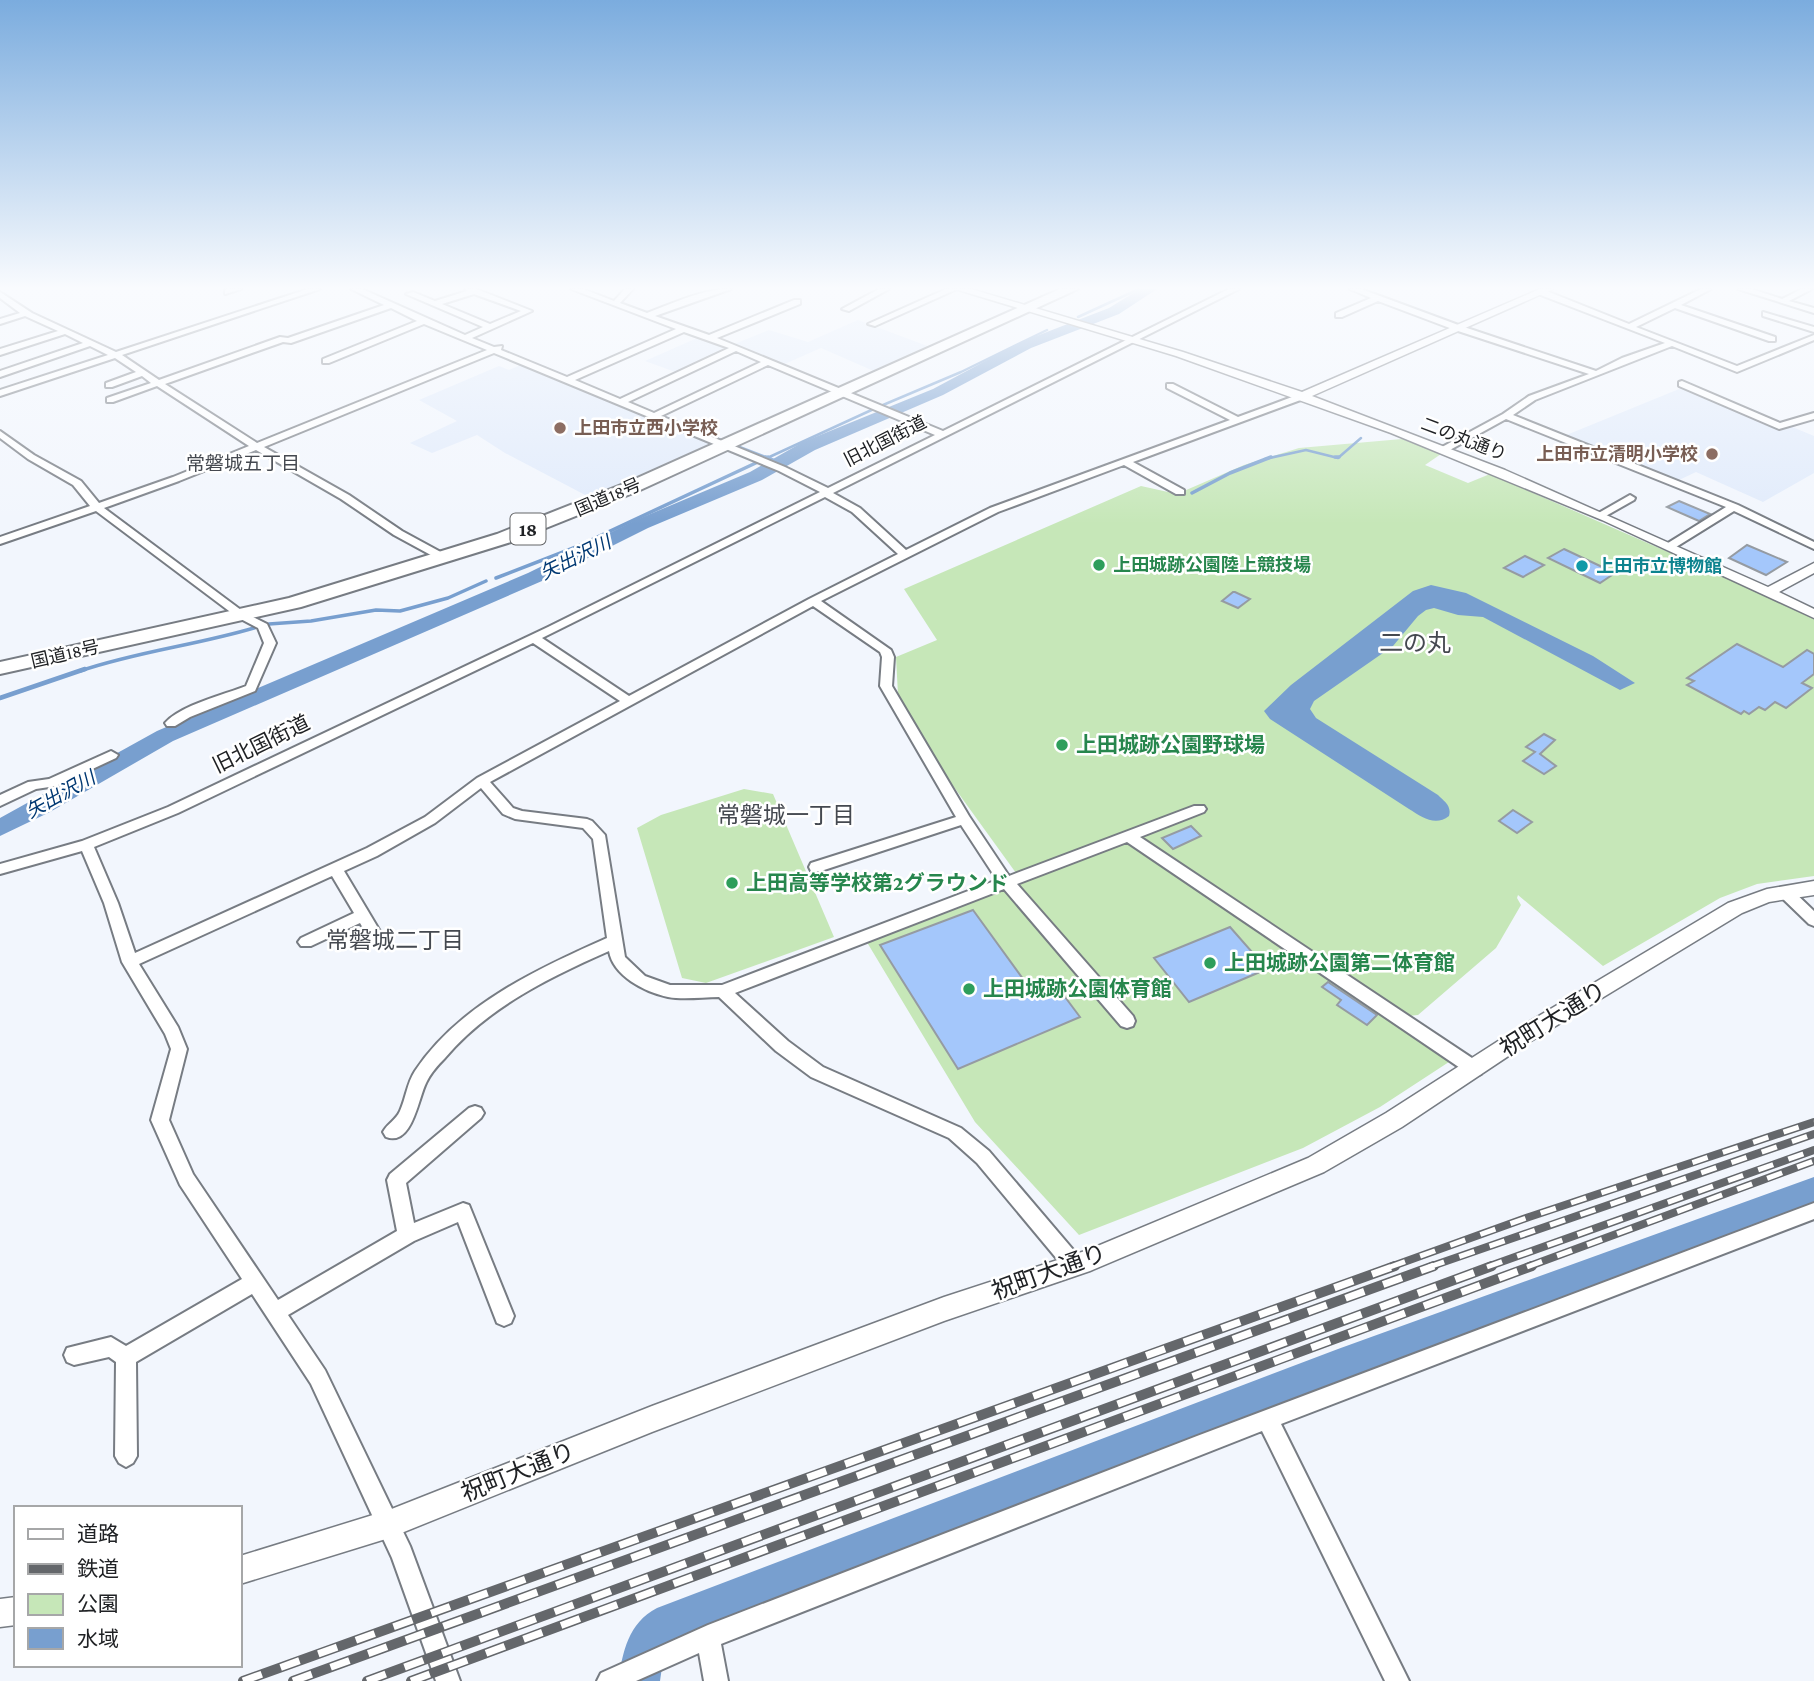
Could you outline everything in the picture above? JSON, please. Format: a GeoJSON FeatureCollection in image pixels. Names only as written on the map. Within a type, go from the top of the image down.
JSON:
{"type":"FeatureCollection","features":[{"type":"Feature","properties":{"kind":"highway","name":"国道18号"},"geometry":{"type":"LineString","coordinates":[[0,668],[242,615],[346,589],[444,558],[602,500],[898,367]]}},
{"type":"Feature","properties":{"kind":"street"},"geometry":{"type":"LineString","coordinates":[[0,374],[20,367]]}},
{"type":"Feature","properties":{"kind":"street"},"geometry":{"type":"LineString","coordinates":[[0,393],[78,367]]}},
{"type":"Feature","properties":{"kind":"street"},"geometry":{"type":"LineString","coordinates":[[134,367],[256,447],[345,497],[398,533],[444,558]]}},
{"type":"Feature","properties":{"kind":"street"},"geometry":{"type":"LineString","coordinates":[[110,400],[202,367]]}},
{"type":"Feature","properties":{"kind":"street"},"geometry":{"type":"LineString","coordinates":[[0,541],[256,447],[451,367]]}},
{"type":"Feature","properties":{"kind":"street"},"geometry":{"type":"LineString","coordinates":[[540,367],[782,469],[856,510],[905,555]]}},
{"type":"Feature","properties":{"kind":"street"},"geometry":{"type":"LineString","coordinates":[[568,380],[596,367]]}},
{"type":"Feature","properties":{"kind":"street"},"geometry":{"type":"LineString","coordinates":[[621,402],[695,367]]}},
{"type":"Feature","properties":{"kind":"street"},"geometry":{"type":"LineString","coordinates":[[654,416],[757,367]]}},
{"type":"Feature","properties":{"kind":"street"},"geometry":{"type":"LineString","coordinates":[[782,367],[942,434]]}},
{"type":"Feature","properties":{"kind":"street","name":"旧北国街道"},"geometry":{"type":"LineString","coordinates":[[0,869],[86,845],[173,810],[534,638],[1078,367]]}},
{"type":"Feature","properties":{"kind":"street","name":"二の丸通り"},"geometry":{"type":"LineString","coordinates":[[1219,367],[1486,464],[1672,545],[1814,614]]}},
{"type":"Feature","properties":{"kind":"street"},"geometry":{"type":"LineString","coordinates":[[130,962],[250,906],[336,870],[430,820],[482,781],[628,701],[813,601],[994,510],[1303,396],[1368,367]]}},
{"type":"Feature","properties":{"kind":"street"},"geometry":{"type":"LineString","coordinates":[[1577,367],[1594,373]]}},
{"type":"Feature","properties":{"kind":"street"},"geometry":{"type":"LineString","coordinates":[[1445,449],[1506,416],[1532,398],[1609,367]]}},
{"type":"Feature","properties":{"kind":"street"},"geometry":{"type":"LineString","coordinates":[[109,385],[142,373]]}},
{"type":"Feature","properties":{"kind":"street"},"geometry":{"type":"LineString","coordinates":[[1682,384],[1779,426],[1814,416]]}},
{"type":"Feature","properties":{"kind":"street"},"geometry":{"type":"LineString","coordinates":[[1170,386],[1237,420]]}},
{"type":"Feature","properties":{"kind":"street"},"geometry":{"type":"LineString","coordinates":[[1506,416],[1734,507],[1814,546]]}},
{"type":"Feature","properties":{"kind":"street"},"geometry":{"type":"LineString","coordinates":[[0,434],[31,457],[77,483],[96,506],[242,615],[262,624],[270,643],[251,688],[186,714],[171,723]]}},
{"type":"Feature","properties":{"kind":"street"},"geometry":{"type":"LineString","coordinates":[[1125,462],[1180,492]]}},
{"type":"Feature","properties":{"kind":"street"},"geometry":{"type":"LineString","coordinates":[[1600,515],[1630,498]]}},
{"type":"Feature","properties":{"kind":"street"},"geometry":{"type":"LineString","coordinates":[[1672,545],[1734,507]]}},
{"type":"Feature","properties":{"kind":"street"},"geometry":{"type":"LineString","coordinates":[[1768,592],[1814,567]]}},
{"type":"Feature","properties":{"kind":"street"},"geometry":{"type":"LineString","coordinates":[[813,601],[885,650],[888,657],[886,686],[964,819],[1006,882],[1078,961],[1127,1021]]}},
{"type":"Feature","properties":{"kind":"street"},"geometry":{"type":"LineString","coordinates":[[534,638],[628,701]]}},
{"type":"Feature","properties":{"kind":"street"},"geometry":{"type":"LineString","coordinates":[[0,801],[33,785],[51,783],[111,755]]}},
{"type":"Feature","properties":{"kind":"street"},"geometry":{"type":"LineString","coordinates":[[482,781],[508,811],[520,816],[587,824],[593,830],[600,838],[618,960],[639,980],[669,991],[723,991],[1199,809]]}},
{"type":"Feature","properties":{"kind":"street"},"geometry":{"type":"LineString","coordinates":[[816,867],[964,819]]}},
{"type":"Feature","properties":{"kind":"street"},"geometry":{"type":"LineString","coordinates":[[1127,835],[1475,1069]]}},
{"type":"Feature","properties":{"kind":"street"},"geometry":{"type":"LineString","coordinates":[[86,845],[111,903],[130,962],[172,1032],[179,1049],[160,1120],[186,1179],[318,1377],[389,1524],[448,1681]]}},
{"type":"Feature","properties":{"kind":"street"},"geometry":{"type":"LineString","coordinates":[[336,870],[379,943]]}},
{"type":"Feature","properties":{"kind":"street"},"geometry":{"type":"LineString","coordinates":[[1805,892],[1814,920]]}},
{"type":"Feature","properties":{"kind":"street","name":"祝町大通り"},"geometry":{"type":"LineString","coordinates":[[242,1569],[389,1524],[664,1414],[944,1309],[1074,1265],[1316,1165],[1720,916],[1749,901],[1805,892]]}},
{"type":"Feature","properties":{"kind":"street"},"geometry":{"type":"LineString","coordinates":[[306,942],[363,915]]}},
{"type":"Feature","properties":{"kind":"street"},"geometry":{"type":"LineString","coordinates":[[392,1132],[406,1118],[421,1076],[461,1031],[512,992],[544,973],[616,941]]}},
{"type":"Feature","properties":{"kind":"street"},"geometry":{"type":"LineString","coordinates":[[723,991],[782,1046],[817,1072],[955,1133],[983,1157],[1074,1265]]}},
{"type":"Feature","properties":{"kind":"street"},"geometry":{"type":"LineString","coordinates":[[407,1235],[396,1180],[475,1113]]}},
{"type":"Feature","properties":{"kind":"street"},"geometry":{"type":"LineString","coordinates":[[275,1312],[407,1235],[463,1211],[504,1316]]}},
{"type":"Feature","properties":{"kind":"street"},"geometry":{"type":"LineString","coordinates":[[619,1676],[657,1662],[666,1654],[708,1637],[1267,1419],[1814,1211]]}},
{"type":"Feature","properties":{"kind":"street"},"geometry":{"type":"LineString","coordinates":[[126,1357],[256,1282]]}},
{"type":"Feature","properties":{"kind":"street"},"geometry":{"type":"LineString","coordinates":[[74,1355],[111,1347],[126,1357]]}},
{"type":"Feature","properties":{"kind":"street"},"geometry":{"type":"LineString","coordinates":[[126,1357],[126,1456]]}},
{"type":"Feature","properties":{"kind":"street"},"geometry":{"type":"LineString","coordinates":[[1267,1419],[1397,1681]]}},
{"type":"Feature","properties":{"kind":"street"},"geometry":{"type":"LineString","coordinates":[[708,1637],[716,1681]]}},
{"type":"Feature","properties":{"kind":"shaded area","name":"上田市立西小学校"},"geometry":{"type":"Polygon","coordinates":[[[496,367],[509,370],[531,367],[712,443],[589,497],[505,453],[477,435],[432,453],[410,443],[457,421],[419,400],[496,367]]]}},
{"type":"Feature","properties":{"kind":"shaded area"},"geometry":{"type":"Polygon","coordinates":[[[663,367],[690,367],[678,373],[663,367]]]}},
{"type":"Feature","properties":{"kind":"shaded area"},"geometry":{"type":"Polygon","coordinates":[[[866,367],[886,367],[876,372],[866,367]]]}},
{"type":"Feature","properties":{"kind":"shaded area","name":"上田市立清明小学校"},"geometry":{"type":"Polygon","coordinates":[[[1684,387],[1781,429],[1790,426],[1814,436],[1814,473],[1763,502],[1696,472],[1677,481],[1564,436],[1684,387]]]}},
{"type":"Feature","properties":{"kind":"green space"},"geometry":{"type":"Polygon","coordinates":[[[1402,439],[1441,454],[1425,465],[1468,483],[1490,474],[1814,619],[1814,876],[1757,884],[1720,898],[1603,966],[1518,895],[1521,905],[1496,948],[1418,1015],[1408,1016],[1452,1060],[1380,1107],[1303,1148],[1079,1235],[975,1122],[865,939],[1021,880],[912,729],[898,695],[896,657],[937,640],[904,589],[1141,486],[1177,494],[1244,465],[1299,448],[1402,439]]]}},
{"type":"Feature","properties":{"kind":"green space","name":"上田高等学校第2グラウンド"},"geometry":{"type":"Polygon","coordinates":[[[744,789],[773,794],[834,937],[706,983],[682,978],[637,828],[661,815],[744,789]]]}},
{"type":"Feature","properties":{"kind":"water"},"geometry":{"type":"Polygon","coordinates":[[[1431,585],[1466,593],[1593,656],[1635,683],[1620,690],[1483,617],[1458,615],[1434,608],[1426,610],[1393,646],[1314,701],[1310,709],[1316,718],[1438,795],[1447,804],[1450,812],[1449,816],[1439,821],[1429,820],[1409,809],[1270,719],[1264,711],[1291,685],[1413,591],[1431,585]]]}},
{"type":"Feature","properties":{"kind":"building"},"geometry":{"type":"Polygon","coordinates":[[[1679,501],[1710,514],[1699,521],[1667,507],[1679,501]]]}},
{"type":"Feature","properties":{"kind":"building"},"geometry":{"type":"Polygon","coordinates":[[[1747,545],[1787,562],[1766,575],[1729,558],[1747,545]]]}},
{"type":"Feature","properties":{"kind":"building","name":"上田市立博物館"},"geometry":{"type":"Polygon","coordinates":[[[1564,549],[1615,573],[1600,583],[1548,558],[1564,549]]]}},
{"type":"Feature","properties":{"kind":"building"},"geometry":{"type":"Polygon","coordinates":[[[1525,556],[1544,565],[1523,577],[1504,568],[1525,556]]]}},
{"type":"Feature","properties":{"kind":"building"},"geometry":{"type":"Polygon","coordinates":[[[1233,592],[1250,599],[1238,608],[1222,601],[1233,592]]]}},
{"type":"Feature","properties":{"kind":"building"},"geometry":{"type":"Polygon","coordinates":[[[1737,644],[1783,667],[1807,650],[1814,654],[1814,674],[1802,683],[1812,688],[1786,708],[1775,702],[1765,710],[1759,707],[1749,714],[1744,711],[1741,714],[1687,685],[1694,681],[1687,678],[1737,644]]]}},
{"type":"Feature","properties":{"kind":"building"},"geometry":{"type":"Polygon","coordinates":[[[1544,734],[1555,740],[1540,754],[1556,766],[1544,774],[1523,761],[1535,752],[1526,747],[1544,734]]]}},
{"type":"Feature","properties":{"kind":"building"},"geometry":{"type":"Polygon","coordinates":[[[1513,810],[1532,822],[1517,833],[1499,821],[1513,810]]]}},
{"type":"Feature","properties":{"kind":"building"},"geometry":{"type":"Polygon","coordinates":[[[1191,826],[1201,836],[1173,849],[1162,838],[1191,826]]]}},
{"type":"Feature","properties":{"kind":"building","name":"上田城跡公園体育館"},"geometry":{"type":"Polygon","coordinates":[[[973,910],[1034,994],[1056,985],[1080,1017],[958,1069],[880,945],[973,910]]]}},
{"type":"Feature","properties":{"kind":"building","name":"上田城跡公園第二体育館"},"geometry":{"type":"Polygon","coordinates":[[[1230,927],[1267,969],[1189,1002],[1154,958],[1230,927]]]}},
{"type":"Feature","properties":{"kind":"building"},"geometry":{"type":"Polygon","coordinates":[[[1328,982],[1377,1015],[1367,1025],[1337,1005],[1341,1000],[1322,987],[1328,982]]]}},
{"type":"Feature","properties":{"kind":"waterway"},"geometry":{"type":"LineString","coordinates":[[544,367],[567,377]]}},
{"type":"Feature","properties":{"kind":"waterway"},"geometry":{"type":"LineString","coordinates":[[883,405],[970,367]]}},
{"type":"Feature","properties":{"kind":"waterway","name":"矢出沢川"},"geometry":{"type":"LineString","coordinates":[[0,828],[165,736],[535,577],[642,524],[756,476],[809,446],[938,392],[984,367]]}},
{"type":"Feature","properties":{"kind":"waterway"},"geometry":{"type":"LineString","coordinates":[[574,380],[624,401]]}},
{"type":"Feature","properties":{"kind":"waterway"},"geometry":{"type":"LineString","coordinates":[[632,404],[721,440]]}},
{"type":"Feature","properties":{"kind":"waterway"},"geometry":{"type":"LineString","coordinates":[[768,458],[878,407]]}},
{"type":"Feature","properties":{"kind":"waterway"},"geometry":{"type":"LineString","coordinates":[[1267,459],[1306,450],[1338,458],[1361,438]]}},
{"type":"Feature","properties":{"kind":"waterway"},"geometry":{"type":"LineString","coordinates":[[737,446],[767,458]]}},
{"type":"Feature","properties":{"kind":"waterway"},"geometry":{"type":"LineString","coordinates":[[1267,459],[1271,457]]}},
{"type":"Feature","properties":{"kind":"waterway"},"geometry":{"type":"LineString","coordinates":[[767,458],[765,459],[768,458]]}},
{"type":"Feature","properties":{"kind":"waterway"},"geometry":{"type":"LineString","coordinates":[[768,458],[780,463]]}},
{"type":"Feature","properties":{"kind":"waterway"},"geometry":{"type":"LineString","coordinates":[[1192,493],[1230,473],[1267,459]]}},
{"type":"Feature","properties":{"kind":"waterway"},"geometry":{"type":"LineString","coordinates":[[496,578],[576,547],[760,461]]}},
{"type":"Feature","properties":{"kind":"waterway"},"geometry":{"type":"LineString","coordinates":[[269,624],[311,621],[376,610],[400,611],[448,598],[486,581]]}},
{"type":"Feature","properties":{"kind":"waterway"},"geometry":{"type":"LineString","coordinates":[[80,671],[257,627]]}},
{"type":"Feature","properties":{"kind":"waterway"},"geometry":{"type":"LineString","coordinates":[[0,698],[85,669]]}},
{"type":"Feature","properties":{"kind":"waterway"},"geometry":{"type":"LineString","coordinates":[[639,1681],[646,1646],[655,1632],[671,1622],[1338,1367],[1814,1191]]}},
{"type":"Feature","properties":{"kind":"railway"},"geometry":{"type":"LineString","coordinates":[[1390,1267],[1529,1217],[1814,1122]]}},
{"type":"Feature","properties":{"kind":"railway"},"geometry":{"type":"LineString","coordinates":[[1429,1267],[1814,1134]]}},
{"type":"Feature","properties":{"kind":"railway"},"geometry":{"type":"LineString","coordinates":[[1487,1267],[1814,1150]]}},
{"type":"Feature","properties":{"kind":"railway"},"geometry":{"type":"LineString","coordinates":[[1527,1267],[1814,1161]]}},
{"type":"Feature","properties":{"kind":"railway"},"geometry":{"type":"LineString","coordinates":[[243,1681],[1395,1266]]}},
{"type":"Feature","properties":{"kind":"railway"},"geometry":{"type":"LineString","coordinates":[[293,1681],[1434,1266]]}},
{"type":"Feature","properties":{"kind":"railway"},"geometry":{"type":"LineString","coordinates":[[367,1681],[1492,1266]]}},
{"type":"Feature","properties":{"kind":"railway"},"geometry":{"type":"LineString","coordinates":[[411,1681],[1532,1266]]}},
{"type":"Feature","properties":{"kind":"place","name":"上田市立西小学校"},"geometry":{"type":"Point","coordinates":[560,428]}},
{"type":"Feature","properties":{"kind":"place","name":"上田市立清明小学校"},"geometry":{"type":"Point","coordinates":[1712,454]}},
{"type":"Feature","properties":{"kind":"place","name":"上田城跡公園陸上競技場"},"geometry":{"type":"Point","coordinates":[1099,565]}},
{"type":"Feature","properties":{"kind":"place","name":"上田市立博物館"},"geometry":{"type":"Point","coordinates":[1582,566]}},
{"type":"Feature","properties":{"kind":"place","name":"上田城跡公園野球場"},"geometry":{"type":"Point","coordinates":[1062,745]}},
{"type":"Feature","properties":{"kind":"place","name":"上田高等学校第2グラウンド"},"geometry":{"type":"Point","coordinates":[732,883]}},
{"type":"Feature","properties":{"kind":"place","name":"上田城跡公園第二体育館"},"geometry":{"type":"Point","coordinates":[1210,963]}},
{"type":"Feature","properties":{"kind":"place","name":"上田城跡公園体育館"},"geometry":{"type":"Point","coordinates":[969,989]}},
{"type":"Feature","properties":{"kind":"district","name":"常磐城五丁目"},"geometry":{"type":"Point","coordinates":[243,463]}},
{"type":"Feature","properties":{"kind":"district","name":"二の丸"},"geometry":{"type":"Point","coordinates":[1415,643]}},
{"type":"Feature","properties":{"kind":"district","name":"常磐城一丁目"},"geometry":{"type":"Point","coordinates":[786,815]}},
{"type":"Feature","properties":{"kind":"district","name":"常磐城二丁目"},"geometry":{"type":"Point","coordinates":[395,940]}}]}
